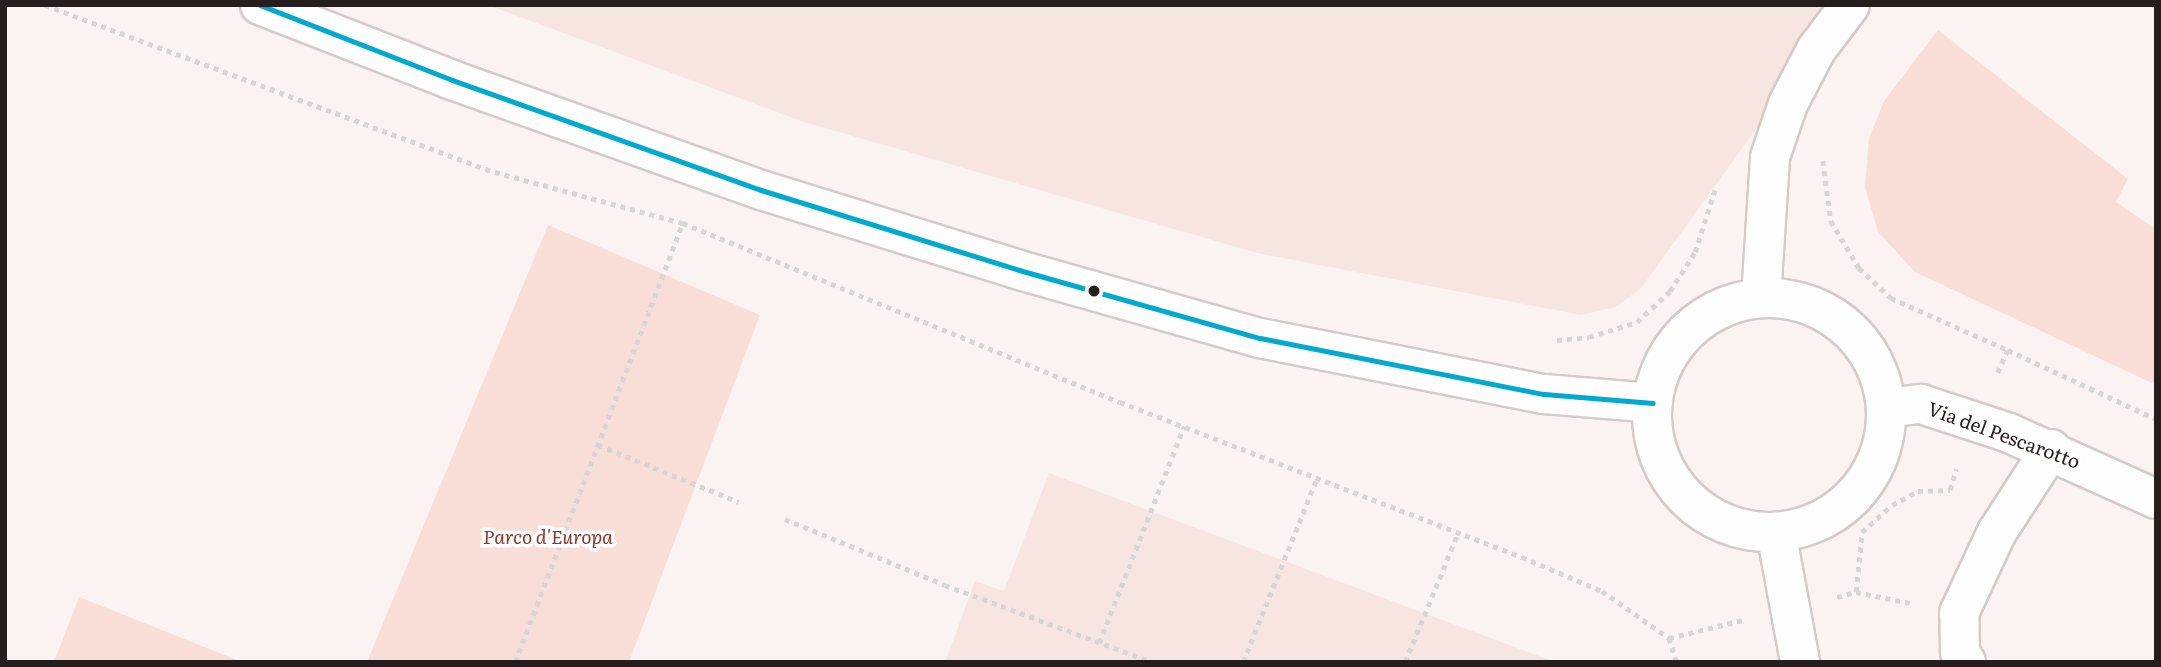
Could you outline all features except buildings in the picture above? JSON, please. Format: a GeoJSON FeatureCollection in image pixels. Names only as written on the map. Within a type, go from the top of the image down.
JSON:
{"type":"FeatureCollection","features":[{"type":"Feature","properties":{"kind":"street"},"geometry":{"type":"LineString","coordinates":[[260,5],[452,80],[761,190],[1018,270],[1260,338],[1544,394],[1653,403]]}},
{"type":"Feature","properties":{"kind":"street"},"geometry":{"type":"LineString","coordinates":[[1761,298],[1770,157],[1788,104],[1816,50],[1850,5]]}},
{"type":"Feature","properties":{"kind":"street"},"geometry":{"type":"LineString","coordinates":[[1761,298],[1791,300],[1821,309],[1846,327],[1866,350],[1880,377],[1886,408],[1883,444],[1873,467],[1844,506],[1812,524],[1776,532],[1742,529],[1712,517],[1684,496],[1665,469],[1654,438],[1653,403],[1658,376],[1688,331],[1734,303],[1761,298]]}},
{"type":"Feature","properties":{"kind":"street","name":"Via del Pescarotto"},"geometry":{"type":"LineString","coordinates":[[1886,408],[1921,404],[2051,449],[2156,499]]}},
{"type":"Feature","properties":{"kind":"street"},"geometry":{"type":"LineString","coordinates":[[1966,662],[1960,652],[1959,613],[1997,532],[2051,449]]}},
{"type":"Feature","properties":{"kind":"street"},"geometry":{"type":"LineString","coordinates":[[1776,532],[1800,662]]}},
{"type":"Feature","properties":{"kind":"path"},"geometry":{"type":"LineString","coordinates":[[45,5],[482,167],[682,223],[1184,426],[1458,533],[1602,591],[1669,638],[1678,662]]}},
{"type":"Feature","properties":{"kind":"path"},"geometry":{"type":"LineString","coordinates":[[1557,340],[1589,337],[1637,322],[1670,291],[1695,252],[1717,183]]}},
{"type":"Feature","properties":{"kind":"path"},"geometry":{"type":"LineString","coordinates":[[515,662],[682,223]]}},
{"type":"Feature","properties":{"kind":"path"},"geometry":{"type":"LineString","coordinates":[[2008,350],[2156,419]]}},
{"type":"Feature","properties":{"kind":"path"},"geometry":{"type":"LineString","coordinates":[[1099,643],[1184,426]]}},
{"type":"Feature","properties":{"kind":"path"},"geometry":{"type":"LineString","coordinates":[[598,445],[739,502]]}},
{"type":"Feature","properties":{"kind":"path"},"geometry":{"type":"LineString","coordinates":[[1243,662],[1317,478]]}},
{"type":"Feature","properties":{"kind":"path"},"geometry":{"type":"LineString","coordinates":[[785,519],[1152,662]]}},
{"type":"Feature","properties":{"kind":"path"},"geometry":{"type":"LineString","coordinates":[[1405,662],[1458,533]]}},
{"type":"Feature","properties":{"kind":"shaded area"},"geometry":{"type":"Polygon","coordinates":[[[488,5],[1846,5],[1641,288],[1616,307],[1581,315],[1257,253],[801,121],[488,5]]]}},
{"type":"Feature","properties":{"kind":"shaded area"},"geometry":{"type":"Polygon","coordinates":[[[1049,473],[1555,662],[945,662],[975,581],[1004,591],[1049,473]]]}},
{"type":"Feature","properties":{"kind":"green space"},"geometry":{"type":"Polygon","coordinates":[[[1938,30],[2128,179],[2116,202],[2156,229],[2156,385],[1915,272],[1878,232],[1865,187],[1869,138],[1884,101],[1938,30]]]}},
{"type":"Feature","properties":{"kind":"green space","name":"Parco d'Europa"},"geometry":{"type":"Polygon","coordinates":[[[548,225],[760,315],[629,662],[367,662],[548,225]]]}},
{"type":"Feature","properties":{"kind":"green space"},"geometry":{"type":"Polygon","coordinates":[[[79,597],[242,662],[54,662],[79,597]]]}},
{"type":"Feature","properties":{"kind":"transit line"},"geometry":{"type":"LineString","coordinates":[[260,5],[452,80],[761,190],[1019,270],[1260,338],[1544,394],[1653,403]]}}]}
